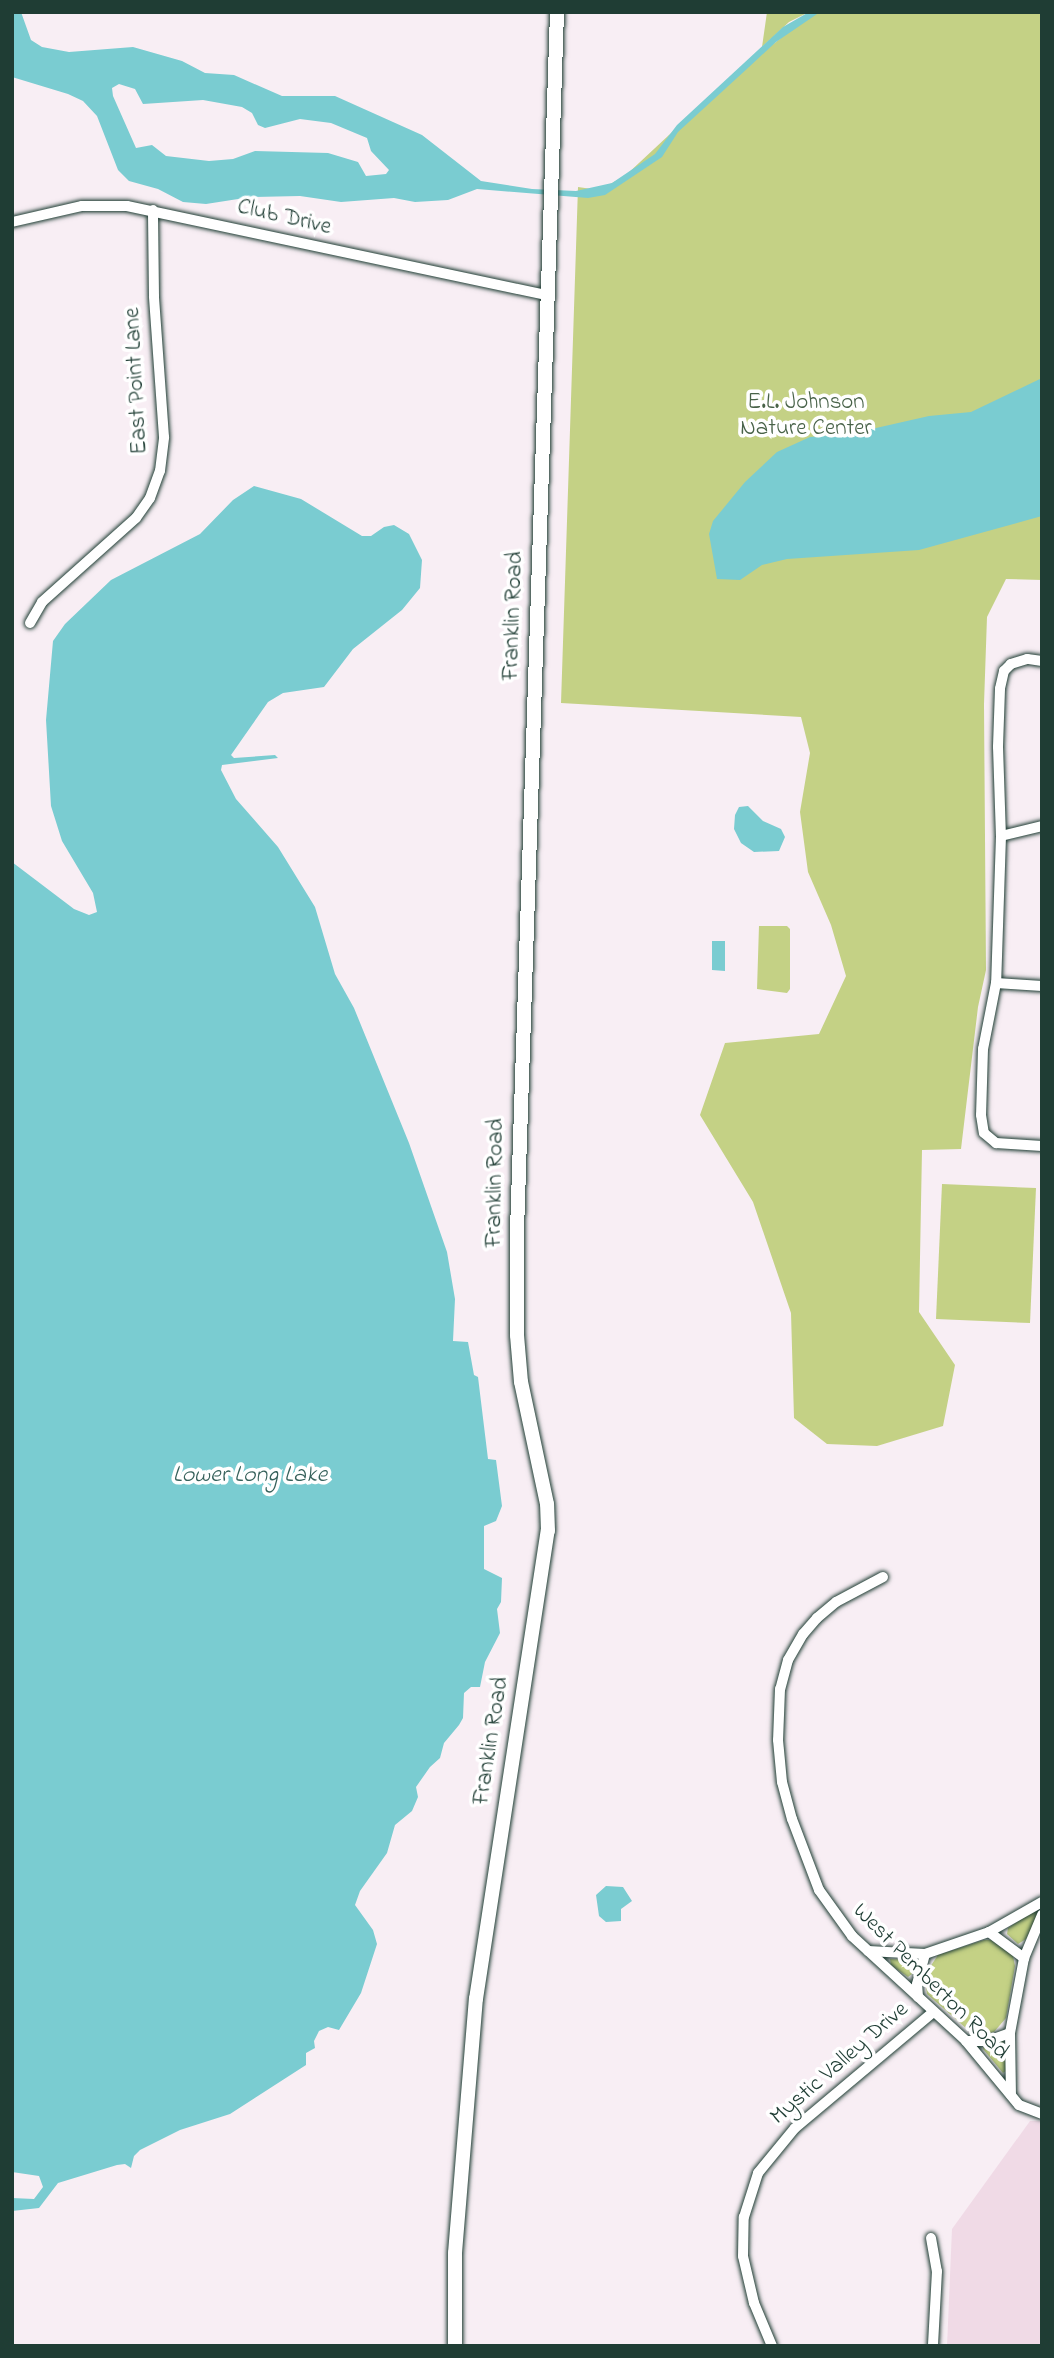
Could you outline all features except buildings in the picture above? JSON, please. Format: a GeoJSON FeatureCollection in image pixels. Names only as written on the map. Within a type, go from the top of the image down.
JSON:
{"type":"FeatureCollection","features":[{"type":"Feature","properties":{"kind":"street","name":"Franklin Road"},"geometry":{"type":"LineString","coordinates":[[455,2346],[455,2253],[476,1999],[548,1531],[547,1504],[521,1381],[517,1294],[557,12]]}},
{"type":"Feature","properties":{"kind":"street","name":"Club Drive"},"geometry":{"type":"LineString","coordinates":[[12,222],[93,205],[153,210],[458,278],[547,295]]}},
{"type":"Feature","properties":{"kind":"street","name":"East Point Lane"},"geometry":{"type":"LineString","coordinates":[[30,623],[42,602],[135,518],[149,498],[160,471],[164,437],[154,296],[153,210]]}},
{"type":"Feature","properties":{"kind":"street"},"geometry":{"type":"LineString","coordinates":[[1042,662],[1027,659],[1011,664],[1002,680],[998,747],[1001,836],[996,983],[983,1049],[981,1125],[984,1133],[996,1143],[1042,1146]]}},
{"type":"Feature","properties":{"kind":"street"},"geometry":{"type":"LineString","coordinates":[[1001,836],[1042,827]]}},
{"type":"Feature","properties":{"kind":"street"},"geometry":{"type":"LineString","coordinates":[[996,983],[1042,986]]}},
{"type":"Feature","properties":{"kind":"street","name":"West Pemberton Road"},"geometry":{"type":"LineString","coordinates":[[883,1577],[836,1602],[803,1634],[784,1674],[778,1720],[782,1782],[807,1865],[828,1906],[868,1951],[966,2041],[1023,2108],[1042,2114]]}},
{"type":"Feature","properties":{"kind":"street"},"geometry":{"type":"LineString","coordinates":[[868,1951],[925,1954],[989,1932],[1042,1902]]}},
{"type":"Feature","properties":{"kind":"street"},"geometry":{"type":"LineString","coordinates":[[1011,2095],[1010,2033],[1024,1958],[1042,1915]]}},
{"type":"Feature","properties":{"kind":"street"},"geometry":{"type":"LineString","coordinates":[[989,1932],[1024,1958]]}},
{"type":"Feature","properties":{"kind":"street","name":"Mystic Valley Drive"},"geometry":{"type":"LineString","coordinates":[[918,1997],[917,1984],[925,1954]]}},
{"type":"Feature","properties":{"kind":"street","name":"Mystic Valley Drive"},"geometry":{"type":"LineString","coordinates":[[772,2346],[754,2303],[743,2256],[744,2217],[758,2173],[794,2128],[933,2012]]}},
{"type":"Feature","properties":{"kind":"street"},"geometry":{"type":"LineString","coordinates":[[966,2041],[988,2040],[1010,2033]]}},
{"type":"Feature","properties":{"kind":"street"},"geometry":{"type":"LineString","coordinates":[[931,2238],[936,2271],[933,2346]]}},
{"type":"Feature","properties":{"kind":"shaded area"},"geometry":{"type":"Polygon","coordinates":[[[1030,2121],[1042,2121],[1042,2346],[947,2346],[952,2229],[1030,2121]]]}},
{"type":"Feature","properties":{"kind":"green space"},"geometry":{"type":"Polygon","coordinates":[[[767,12],[809,12],[789,22],[762,47],[767,12]]]}},
{"type":"Feature","properties":{"kind":"green space","name":"E.L. Johnson Nature Center"},"geometry":{"type":"Polygon","coordinates":[[[814,12],[1042,12],[1042,580],[1006,579],[987,617],[984,704],[986,970],[978,1007],[961,1149],[922,1150],[919,1312],[955,1365],[943,1426],[877,1446],[827,1444],[794,1418],[791,1313],[753,1202],[700,1115],[725,1043],[819,1034],[846,976],[831,925],[808,872],[800,812],[810,753],[801,717],[561,703],[578,187],[599,190],[625,176],[728,80],[814,12]]]}},
{"type":"Feature","properties":{"kind":"green space"},"geometry":{"type":"Polygon","coordinates":[[[759,926],[787,926],[790,929],[790,989],[787,993],[757,989],[759,926]]]}},
{"type":"Feature","properties":{"kind":"green space"},"geometry":{"type":"Polygon","coordinates":[[[942,1184],[1036,1188],[1030,1323],[936,1319],[942,1184]]]}},
{"type":"Feature","properties":{"kind":"green space"},"geometry":{"type":"Polygon","coordinates":[[[1037,1909],[1040,1911],[1026,1939],[1018,1944],[1007,1934],[1008,1928],[1037,1909]]]}},
{"type":"Feature","properties":{"kind":"green space"},"geometry":{"type":"Polygon","coordinates":[[[991,1940],[1013,1956],[1015,1966],[1006,2018],[994,2032],[975,2036],[927,1994],[924,1976],[938,1955],[991,1940]]]}},
{"type":"Feature","properties":{"kind":"green space"},"geometry":{"type":"Polygon","coordinates":[[[890,1959],[913,1960],[916,1964],[912,1974],[908,1977],[891,1965],[890,1959]]]}},
{"type":"Feature","properties":{"kind":"green space"},"geometry":{"type":"Polygon","coordinates":[[[1003,2040],[1007,2070],[1003,2073],[983,2049],[984,2045],[1003,2040]]]}},
{"type":"Feature","properties":{"kind":"water"},"geometry":{"type":"Polygon","coordinates":[[[12,12],[21,12],[31,40],[42,47],[69,52],[133,47],[182,61],[205,73],[234,75],[282,96],[335,96],[422,135],[481,181],[532,189],[576,191],[612,183],[655,154],[677,125],[783,27],[809,12],[820,12],[776,42],[678,132],[662,157],[605,195],[588,198],[477,189],[448,200],[415,202],[394,198],[341,202],[300,196],[251,197],[206,204],[183,202],[158,189],[129,181],[118,170],[97,116],[83,101],[12,77],[12,12]],[[119,84],[112,88],[136,148],[152,145],[166,156],[209,161],[233,159],[255,151],[328,153],[358,162],[366,176],[386,174],[389,170],[371,151],[367,138],[331,123],[300,119],[265,128],[258,125],[252,113],[242,107],[203,100],[143,104],[135,89],[119,84]]]}},
{"type":"Feature","properties":{"kind":"water"},"geometry":{"type":"Polygon","coordinates":[[[1042,378],[1042,516],[919,550],[787,559],[762,565],[740,580],[717,579],[709,534],[713,521],[745,482],[777,452],[810,437],[854,433],[929,416],[971,412],[1042,378]]]}},
{"type":"Feature","properties":{"kind":"water","name":"Lower Long Lake"},"geometry":{"type":"Polygon","coordinates":[[[254,486],[301,499],[362,536],[371,536],[384,527],[394,525],[409,534],[422,560],[420,588],[402,610],[353,649],[324,687],[283,693],[268,702],[231,755],[234,758],[275,755],[278,758],[222,765],[221,770],[236,799],[278,847],[315,907],[335,974],[354,1008],[409,1143],[447,1252],[455,1299],[453,1341],[468,1342],[474,1375],[478,1377],[488,1459],[496,1460],[502,1506],[496,1521],[484,1526],[484,1569],[502,1578],[501,1602],[497,1609],[500,1633],[485,1662],[480,1687],[471,1687],[464,1693],[463,1718],[444,1743],[440,1758],[416,1787],[418,1797],[412,1811],[395,1825],[387,1853],[360,1891],[355,1905],[373,1930],[377,1944],[361,1993],[339,2030],[328,2027],[319,2031],[314,2041],[315,2048],[306,2053],[306,2065],[230,2114],[180,2130],[140,2150],[134,2156],[131,2168],[125,2164],[117,2165],[58,2183],[39,2208],[12,2211],[12,2198],[34,2199],[43,2187],[39,2176],[12,2172],[12,862],[74,909],[89,915],[97,912],[93,893],[62,841],[51,806],[46,720],[53,641],[65,624],[111,580],[200,534],[233,500],[254,486]]]}},
{"type":"Feature","properties":{"kind":"water"},"geometry":{"type":"Polygon","coordinates":[[[748,806],[763,821],[781,829],[785,837],[779,851],[754,852],[741,843],[734,829],[735,815],[739,807],[748,806]]]}},
{"type":"Feature","properties":{"kind":"water"},"geometry":{"type":"Polygon","coordinates":[[[712,941],[725,941],[725,971],[712,970],[712,941]]]}},
{"type":"Feature","properties":{"kind":"water"},"geometry":{"type":"Polygon","coordinates":[[[606,1886],[623,1887],[632,1901],[621,1909],[621,1921],[606,1922],[599,1916],[596,1895],[606,1886]]]}}]}
